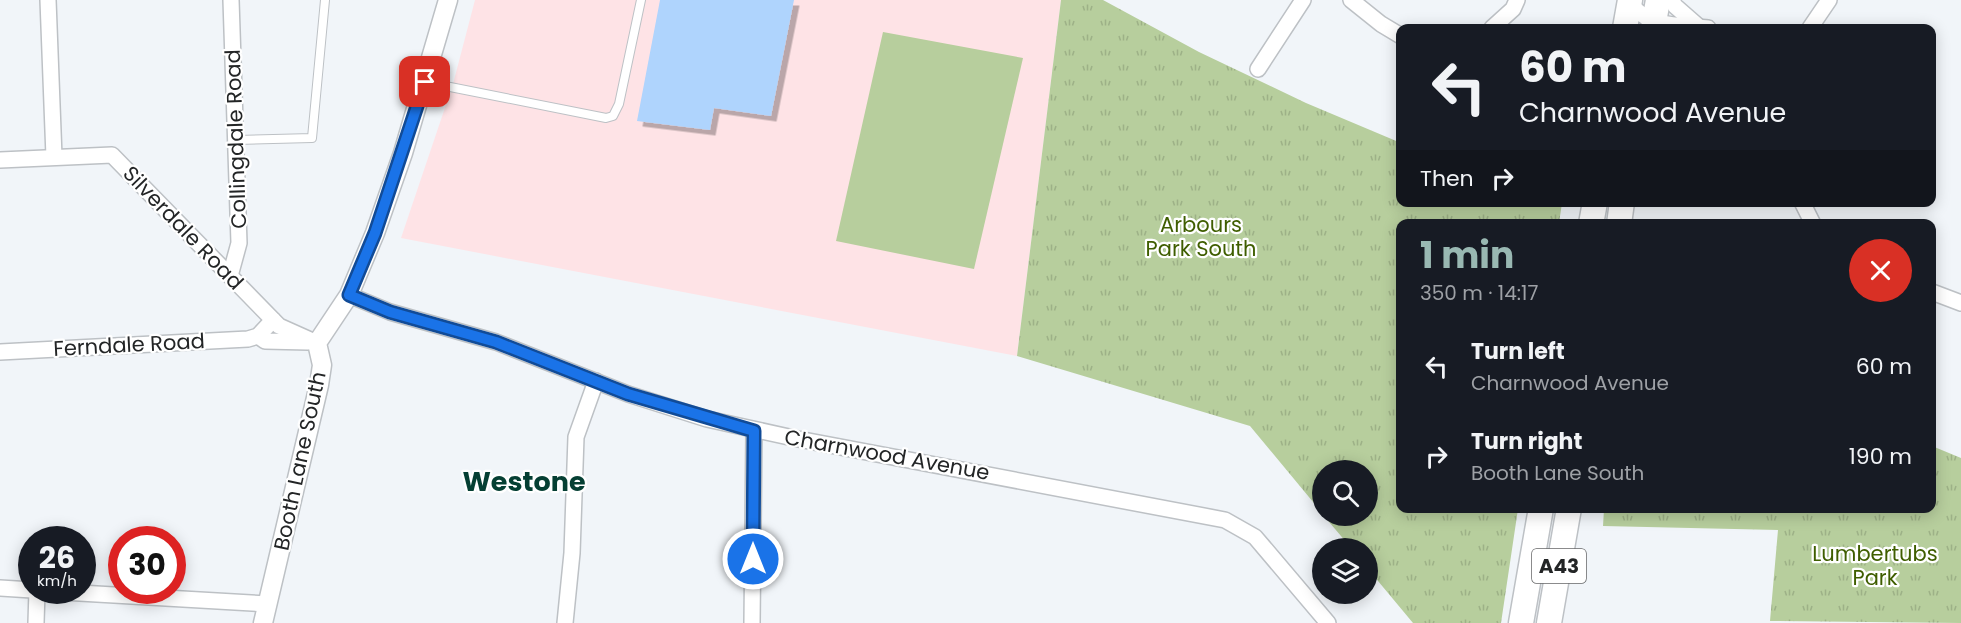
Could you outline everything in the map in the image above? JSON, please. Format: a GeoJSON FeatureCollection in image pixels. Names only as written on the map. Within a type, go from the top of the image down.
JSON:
{"type":"FeatureCollection","features":[{"type":"Feature","properties":{"kind":"highway"},"geometry":{"type":"LineString","coordinates":[[1626,24],[1630,1]]}},
{"type":"Feature","properties":{"kind":"highway","name":"A43"},"geometry":{"type":"LineString","coordinates":[[1521,623],[1540,513]]}},
{"type":"Feature","properties":{"kind":"highway","name":"A43"},"geometry":{"type":"LineString","coordinates":[[1549,623],[1568,513]]}},
{"type":"Feature","properties":{"kind":"street"},"geometry":{"type":"LineString","coordinates":[[48,0],[54,157]]}},
{"type":"Feature","properties":{"kind":"street","name":"Collingdale Road"},"geometry":{"type":"LineString","coordinates":[[230,276],[239,243],[231,0]]}},
{"type":"Feature","properties":{"kind":"street","name":"Booth Lane South"},"geometry":{"type":"LineString","coordinates":[[263,623],[319,386],[322,364],[317,343],[349,295],[379,223],[425,82],[448,0]]}},
{"type":"Feature","properties":{"kind":"street"},"geometry":{"type":"LineString","coordinates":[[1258,69],[1303,0]]}},
{"type":"Feature","properties":{"kind":"street"},"geometry":{"type":"LineString","coordinates":[[1351,0],[1396,33]]}},
{"type":"Feature","properties":{"kind":"street"},"geometry":{"type":"LineString","coordinates":[[1496,24],[1513,9],[1517,0]]}},
{"type":"Feature","properties":{"kind":"street"},"geometry":{"type":"LineString","coordinates":[[1672,0],[1693,24]]}},
{"type":"Feature","properties":{"kind":"street"},"geometry":{"type":"LineString","coordinates":[[1813,24],[1829,0]]}},
{"type":"Feature","properties":{"kind":"street"},"geometry":{"type":"LineString","coordinates":[[1630,1],[1636,11],[1682,24]]}},
{"type":"Feature","properties":{"kind":"street","name":"Silverdale Road"},"geometry":{"type":"LineString","coordinates":[[0,160],[112,155],[273,320],[285,330],[317,343]]}},
{"type":"Feature","properties":{"kind":"street"},"geometry":{"type":"LineString","coordinates":[[1936,294],[1961,303]]}},
{"type":"Feature","properties":{"kind":"street","name":"Charnwood Avenue"},"geometry":{"type":"LineString","coordinates":[[349,295],[390,312],[496,342],[677,410],[754,431],[1225,520],[1255,537],[1328,623]]}},
{"type":"Feature","properties":{"kind":"street"},"geometry":{"type":"LineString","coordinates":[[258,336],[273,320]]}},
{"type":"Feature","properties":{"kind":"street","name":"Ferndale Road"},"geometry":{"type":"LineString","coordinates":[[0,352],[236,340],[258,336],[265,341],[317,343]]}},
{"type":"Feature","properties":{"kind":"street"},"geometry":{"type":"LineString","coordinates":[[565,623],[573,553],[576,437],[596,381]]}},
{"type":"Feature","properties":{"kind":"street"},"geometry":{"type":"LineString","coordinates":[[752,623],[754,431]]}},
{"type":"Feature","properties":{"kind":"street"},"geometry":{"type":"LineString","coordinates":[[0,588],[18,589]]}},
{"type":"Feature","properties":{"kind":"street"},"geometry":{"type":"LineString","coordinates":[[96,594],[268,604]]}},
{"type":"Feature","properties":{"kind":"street"},"geometry":{"type":"LineString","coordinates":[[36,623],[37,604]]}},
{"type":"Feature","properties":{"kind":"lane"},"geometry":{"type":"LineString","coordinates":[[236,140],[312,138],[326,0]]}},
{"type":"Feature","properties":{"kind":"lane"},"geometry":{"type":"LineString","coordinates":[[425,82],[606,118],[613,116],[619,104],[641,0]]}},
{"type":"Feature","properties":{"kind":"shaded area"},"geometry":{"type":"Polygon","coordinates":[[[475,0],[1061,0],[1017,356],[401,238],[453,84],[475,0]]]}},
{"type":"Feature","properties":{"kind":"green space","name":"Arbours Park South"},"geometry":{"type":"Polygon","coordinates":[[[1061,0],[1103,0],[1199,52],[1306,103],[1396,141],[1396,207],[1561,207],[1560,219],[1396,219],[1396,513],[1517,513],[1501,623],[1413,623],[1378,581],[1378,538],[1343,538],[1332,526],[1378,526],[1378,460],[1312,460],[1312,501],[1250,426],[1017,356],[1061,0]]]}},
{"type":"Feature","properties":{"kind":"green space"},"geometry":{"type":"Polygon","coordinates":[[[883,32],[1023,58],[974,269],[836,241],[883,32]]]}},
{"type":"Feature","properties":{"kind":"green space","name":"Lumbertubs Park"},"geometry":{"type":"Polygon","coordinates":[[[1936,448],[1961,458],[1961,623],[1770,621],[1778,530],[1603,526],[1604,513],[1936,513],[1936,448]]]}},
{"type":"Feature","properties":{"kind":"building"},"geometry":{"type":"Polygon","coordinates":[[[660,0],[794,0],[771,116],[714,108],[710,130],[637,121],[660,0]]]}},
{"type":"Feature","properties":{"kind":"district","name":"Westone"},"geometry":{"type":"Point","coordinates":[524,482]}},
{"type":"Feature","properties":{"kind":"route"},"geometry":{"type":"LineString","coordinates":[[425,82],[404,153],[362,268],[349,295],[390,312],[496,342],[628,394],[754,431],[753,559]]}}]}
